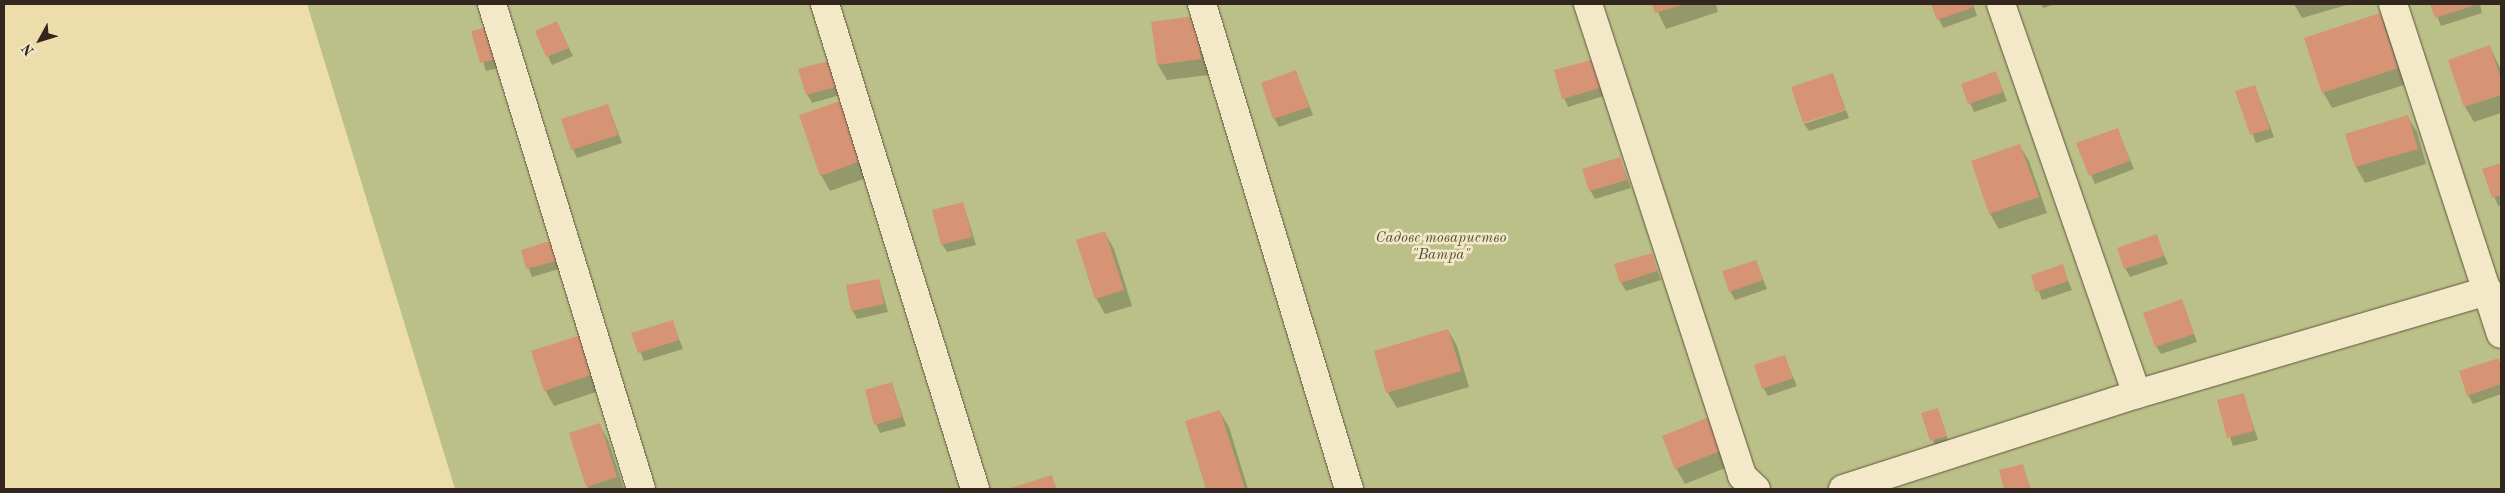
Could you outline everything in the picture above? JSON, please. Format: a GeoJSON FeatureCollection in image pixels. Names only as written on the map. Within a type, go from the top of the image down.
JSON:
{"type":"FeatureCollection","features":[{"type":"Feature","properties":{"kind":"street"},"geometry":{"type":"LineString","coordinates":[[492,4],[641,489]]}},
{"type":"Feature","properties":{"kind":"street"},"geometry":{"type":"LineString","coordinates":[[825,4],[975,489]]}},
{"type":"Feature","properties":{"kind":"street"},"geometry":{"type":"LineString","coordinates":[[1202,4],[1349,489]]}},
{"type":"Feature","properties":{"kind":"street"},"geometry":{"type":"LineString","coordinates":[[1588,4],[1742,476],[1756,489]]}},
{"type":"Feature","properties":{"kind":"street"},"geometry":{"type":"LineString","coordinates":[[2001,4],[2137,394]]}},
{"type":"Feature","properties":{"kind":"street"},"geometry":{"type":"LineString","coordinates":[[2393,4],[2501,334]]}},
{"type":"Feature","properties":{"kind":"street"},"geometry":{"type":"LineString","coordinates":[[1843,489],[2137,394],[2488,291]]}},
{"type":"Feature","properties":{"kind":"green space","name":"Садове товариство \"Ватра\""},"geometry":{"type":"Polygon","coordinates":[[[307,4],[2501,4],[2501,489],[455,489],[307,4]]]}},
{"type":"Feature","properties":{"kind":"building"},"geometry":{"type":"Polygon","coordinates":[[[1652,4],[1685,4],[1655,13],[1652,4]]]}},
{"type":"Feature","properties":{"kind":"building"},"geometry":{"type":"Polygon","coordinates":[[[1931,4],[1972,4],[1974,7],[1937,20],[1931,4]]]}},
{"type":"Feature","properties":{"kind":"building"},"geometry":{"type":"Polygon","coordinates":[[[2430,4],[2478,4],[2435,18],[2430,4]]]}},
{"type":"Feature","properties":{"kind":"building"},"geometry":{"type":"Polygon","coordinates":[[[2380,13],[2398,68],[2322,93],[2304,38],[2380,13]]]}},
{"type":"Feature","properties":{"kind":"building"},"geometry":{"type":"Polygon","coordinates":[[[1195,16],[1201,59],[1157,65],[1151,22],[1195,16]]]}},
{"type":"Feature","properties":{"kind":"building"},"geometry":{"type":"Polygon","coordinates":[[[557,21],[569,48],[546,57],[535,31],[557,21]]]}},
{"type":"Feature","properties":{"kind":"building"},"geometry":{"type":"Polygon","coordinates":[[[490,26],[499,58],[480,63],[471,31],[490,26]]]}},
{"type":"Feature","properties":{"kind":"building"},"geometry":{"type":"Polygon","coordinates":[[[2490,45],[2501,79],[2501,95],[2464,107],[2448,60],[2490,45]]]}},
{"type":"Feature","properties":{"kind":"building"},"geometry":{"type":"Polygon","coordinates":[[[836,59],[843,85],[806,95],[798,69],[836,59]]]}},
{"type":"Feature","properties":{"kind":"building"},"geometry":{"type":"Polygon","coordinates":[[[1595,59],[1603,87],[1562,99],[1554,70],[1595,59]]]}},
{"type":"Feature","properties":{"kind":"building"},"geometry":{"type":"Polygon","coordinates":[[[1296,70],[1309,107],[1273,119],[1261,83],[1296,70]]]}},
{"type":"Feature","properties":{"kind":"building"},"geometry":{"type":"Polygon","coordinates":[[[1996,71],[2003,92],[1968,104],[1961,84],[1996,71]]]}},
{"type":"Feature","properties":{"kind":"building"},"geometry":{"type":"Polygon","coordinates":[[[1833,73],[1845,110],[1803,123],[1791,87],[1833,73]]]}},
{"type":"Feature","properties":{"kind":"building"},"geometry":{"type":"Polygon","coordinates":[[[2255,85],[2270,129],[2250,135],[2235,91],[2255,85]]]}},
{"type":"Feature","properties":{"kind":"building"},"geometry":{"type":"Polygon","coordinates":[[[840,101],[861,161],[820,176],[799,115],[840,101]]]}},
{"type":"Feature","properties":{"kind":"building"},"geometry":{"type":"Polygon","coordinates":[[[608,104],[618,135],[571,150],[561,119],[608,104]]]}},
{"type":"Feature","properties":{"kind":"building"},"geometry":{"type":"Polygon","coordinates":[[[2408,115],[2418,149],[2355,167],[2345,134],[2408,115]]]}},
{"type":"Feature","properties":{"kind":"building"},"geometry":{"type":"Polygon","coordinates":[[[2118,128],[2130,161],[2089,176],[2076,143],[2118,128]]]}},
{"type":"Feature","properties":{"kind":"building"},"geometry":{"type":"Polygon","coordinates":[[[2020,144],[2039,197],[1989,214],[1971,161],[2020,144]]]}},
{"type":"Feature","properties":{"kind":"building"},"geometry":{"type":"Polygon","coordinates":[[[1620,157],[1627,180],[1589,191],[1582,169],[1620,157]]]}},
{"type":"Feature","properties":{"kind":"building"},"geometry":{"type":"Polygon","coordinates":[[[2501,163],[2501,195],[2492,198],[2482,169],[2501,163]]]}},
{"type":"Feature","properties":{"kind":"building"},"geometry":{"type":"Polygon","coordinates":[[[963,202],[972,237],[941,245],[932,210],[963,202]]]}},
{"type":"Feature","properties":{"kind":"building"},"geometry":{"type":"Polygon","coordinates":[[[1105,231],[1124,290],[1095,299],[1076,240],[1105,231]]]}},
{"type":"Feature","properties":{"kind":"building"},"geometry":{"type":"Polygon","coordinates":[[[2157,234],[2164,256],[2124,269],[2117,248],[2157,234]]]}},
{"type":"Feature","properties":{"kind":"building"},"geometry":{"type":"Polygon","coordinates":[[[550,241],[556,261],[526,269],[521,250],[550,241]]]}},
{"type":"Feature","properties":{"kind":"building"},"geometry":{"type":"Polygon","coordinates":[[[1652,253],[1657,271],[1620,283],[1614,264],[1652,253]]]}},
{"type":"Feature","properties":{"kind":"building"},"geometry":{"type":"Polygon","coordinates":[[[1756,260],[1763,280],[1729,292],[1722,271],[1756,260]]]}},
{"type":"Feature","properties":{"kind":"building"},"geometry":{"type":"Polygon","coordinates":[[[2063,264],[2068,281],[2036,292],[2031,275],[2063,264]]]}},
{"type":"Feature","properties":{"kind":"building"},"geometry":{"type":"Polygon","coordinates":[[[879,279],[884,304],[851,311],[846,285],[879,279]]]}},
{"type":"Feature","properties":{"kind":"building"},"geometry":{"type":"Polygon","coordinates":[[[2182,299],[2194,334],[2155,347],[2143,313],[2182,299]]]}},
{"type":"Feature","properties":{"kind":"building"},"geometry":{"type":"Polygon","coordinates":[[[673,320],[679,340],[638,353],[631,333],[673,320]]]}},
{"type":"Feature","properties":{"kind":"building"},"geometry":{"type":"Polygon","coordinates":[[[1448,329],[1461,371],[1386,393],[1374,351],[1448,329]]]}},
{"type":"Feature","properties":{"kind":"building"},"geometry":{"type":"Polygon","coordinates":[[[581,335],[594,374],[544,391],[531,351],[581,335]]]}},
{"type":"Feature","properties":{"kind":"building"},"geometry":{"type":"Polygon","coordinates":[[[1785,355],[1793,378],[1762,389],[1754,365],[1785,355]]]}},
{"type":"Feature","properties":{"kind":"building"},"geometry":{"type":"Polygon","coordinates":[[[2499,358],[2501,384],[2467,396],[2459,371],[2499,358]]]}},
{"type":"Feature","properties":{"kind":"building"},"geometry":{"type":"Polygon","coordinates":[[[892,382],[902,417],[874,425],[865,390],[892,382]]]}},
{"type":"Feature","properties":{"kind":"building"},"geometry":{"type":"Polygon","coordinates":[[[2244,393],[2254,431],[2227,438],[2217,400],[2244,393]]]}},
{"type":"Feature","properties":{"kind":"building"},"geometry":{"type":"Polygon","coordinates":[[[1938,408],[1947,436],[1930,441],[1921,413],[1938,408]]]}},
{"type":"Feature","properties":{"kind":"building"},"geometry":{"type":"Polygon","coordinates":[[[1220,410],[1245,489],[1206,489],[1185,421],[1220,410]]]}},
{"type":"Feature","properties":{"kind":"building"},"geometry":{"type":"Polygon","coordinates":[[[1712,416],[1725,449],[1675,469],[1662,436],[1712,416]]]}},
{"type":"Feature","properties":{"kind":"building"},"geometry":{"type":"Polygon","coordinates":[[[600,423],[617,477],[586,487],[569,433],[600,423]]]}},
{"type":"Feature","properties":{"kind":"building"},"geometry":{"type":"Polygon","coordinates":[[[2023,464],[2030,489],[2004,489],[1999,470],[2023,464]]]}},
{"type":"Feature","properties":{"kind":"building"},"geometry":{"type":"Polygon","coordinates":[[[1052,475],[1056,489],[1007,489],[1052,475]]]}}]}
